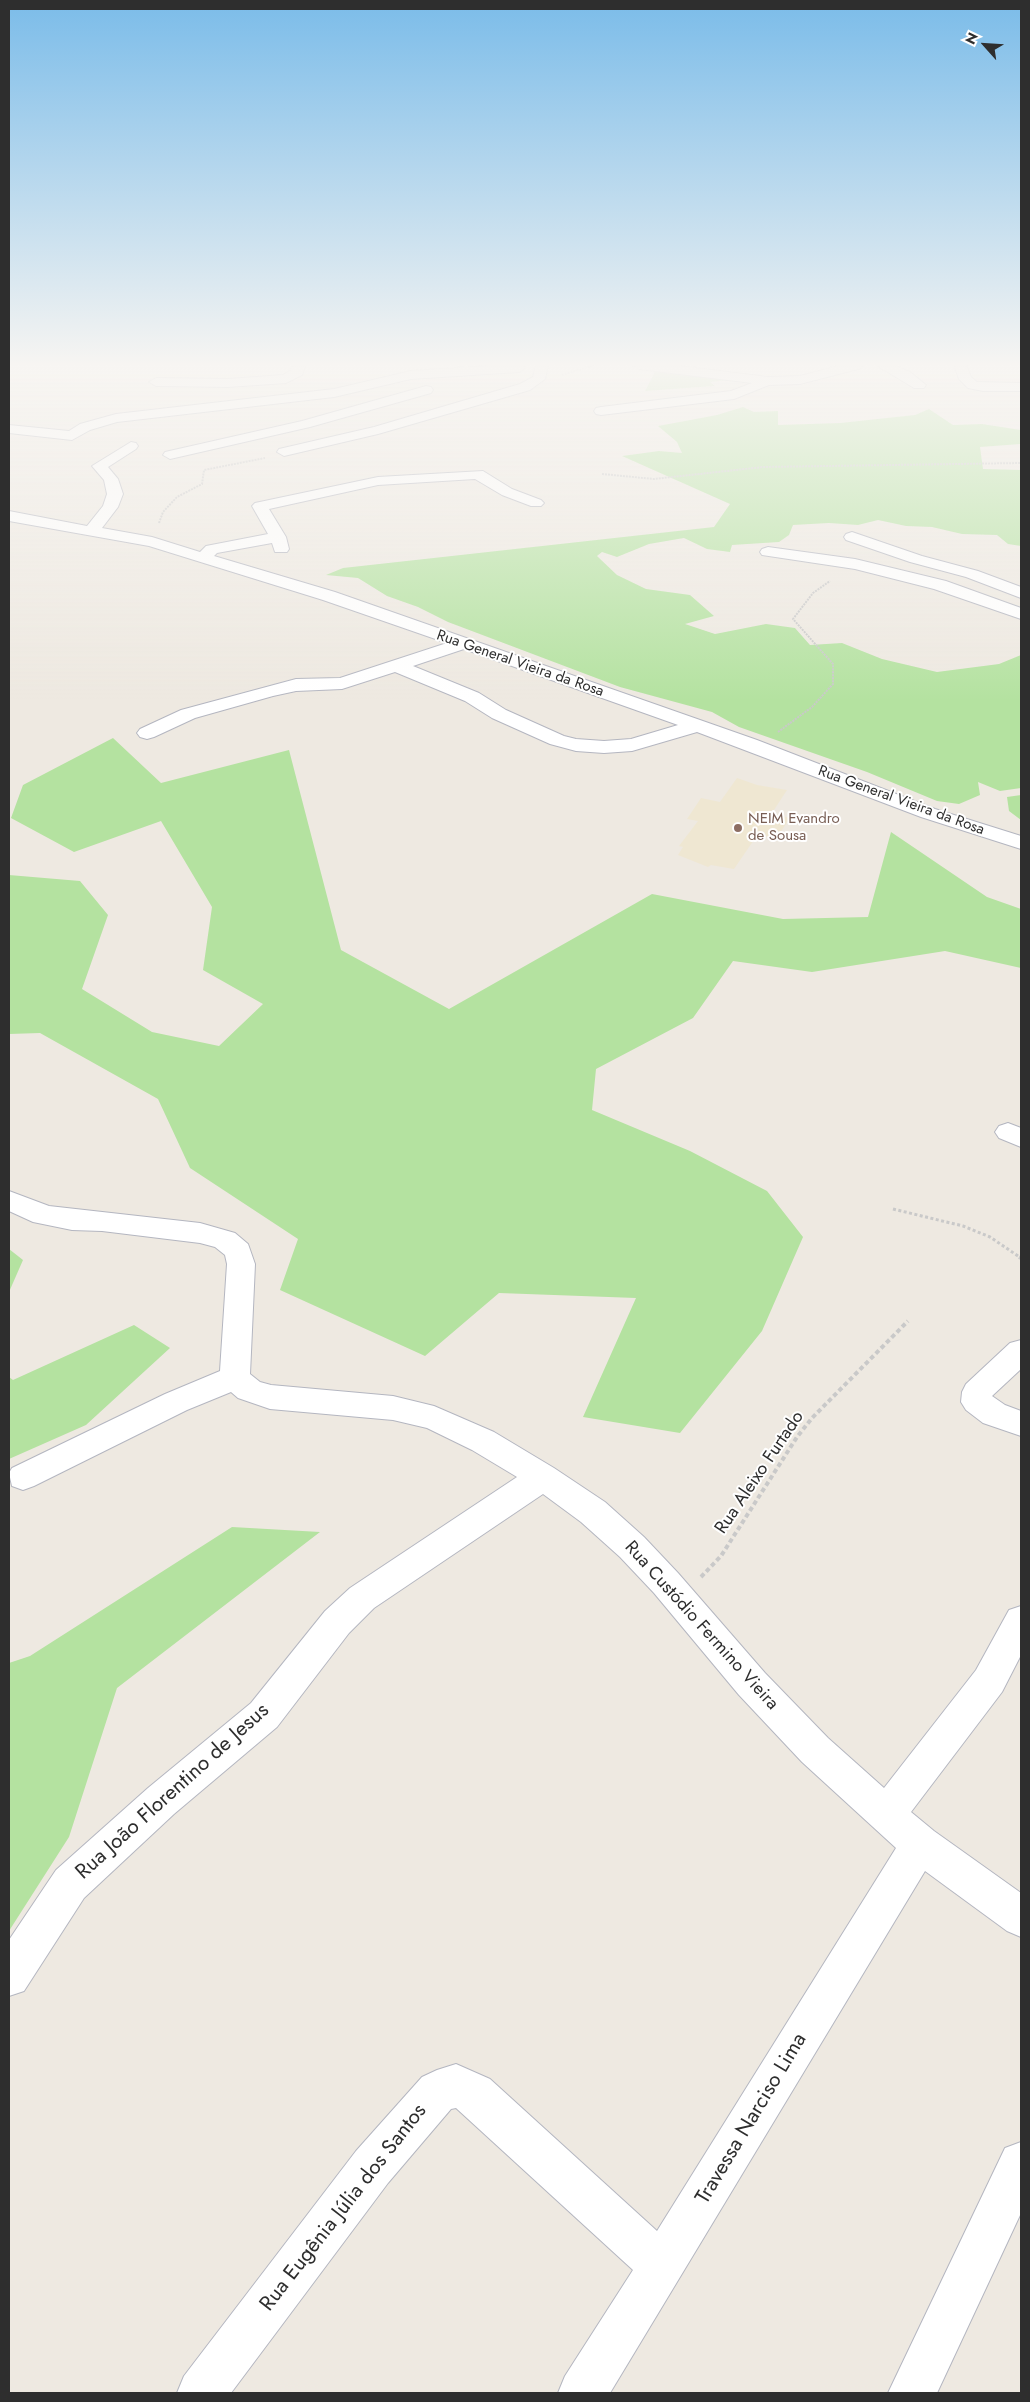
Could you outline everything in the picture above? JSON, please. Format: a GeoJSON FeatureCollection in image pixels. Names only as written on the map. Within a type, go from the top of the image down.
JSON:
{"type":"FeatureCollection","features":[{"type":"Feature","properties":{"kind":"street"},"geometry":{"type":"LineString","coordinates":[[92,530],[110,507],[115,494],[109,477]]}},
{"type":"Feature","properties":{"kind":"street"},"geometry":{"type":"LineString","coordinates":[[203,558],[212,549],[279,543],[260,506],[378,480],[426,477]]}},
{"type":"Feature","properties":{"kind":"street"},"geometry":{"type":"LineString","coordinates":[[483,477],[507,492],[536,503]]}},
{"type":"Feature","properties":{"kind":"street","name":"Rua General Vieira da Rosa"},"geometry":{"type":"LineString","coordinates":[[13,524],[48,523],[152,542],[329,596],[750,744],[928,813],[1021,843]]}},
{"type":"Feature","properties":{"kind":"street"},"geometry":{"type":"LineString","coordinates":[[852,537],[916,559],[972,574],[1021,594]]}},
{"type":"Feature","properties":{"kind":"street"},"geometry":{"type":"LineString","coordinates":[[768,552],[855,564],[940,585],[1021,614]]}},
{"type":"Feature","properties":{"kind":"street"},"geometry":{"type":"LineString","coordinates":[[147,733],[188,714],[296,685],[342,683],[462,644]]}},
{"type":"Feature","properties":{"kind":"street"},"geometry":{"type":"LineString","coordinates":[[395,665],[472,696],[499,714],[557,740],[576,745],[604,747],[632,745],[696,726]]}},
{"type":"Feature","properties":{"kind":"street"},"geometry":{"type":"LineString","coordinates":[[9,1200],[43,1215],[72,1220],[102,1220],[200,1234],[225,1240],[238,1251],[241,1264],[235,1378],[176,1402],[24,1477]]}},
{"type":"Feature","properties":{"kind":"street"},"geometry":{"type":"LineString","coordinates":[[1021,1351],[977,1392],[976,1402],[989,1411],[1021,1424]]}},
{"type":"Feature","properties":{"kind":"street","name":"Rua Custódio Fermino Vieira"},"geometry":{"type":"LineString","coordinates":[[235,1378],[249,1390],[270,1396],[393,1408],[434,1418],[483,1441],[544,1477],[593,1512],[619,1535],[677,1596],[752,1684],[815,1750],[920,1844],[1021,1917]]}},
{"type":"Feature","properties":{"kind":"street","name":"Rua João Florentino de Jesus"},"geometry":{"type":"LineString","coordinates":[[9,1976],[70,1884],[161,1801],[264,1715],[337,1622],[362,1598],[544,1477]]}},
{"type":"Feature","properties":{"kind":"street"},"geometry":{"type":"LineString","coordinates":[[886,1815],[988,1681],[1021,1621]]}},
{"type":"Feature","properties":{"kind":"street","name":"Travessa Narciso Lima"},"geometry":{"type":"LineString","coordinates":[[582,2393],[662,2266],[920,1844]]}},
{"type":"Feature","properties":{"kind":"street","name":"Rua Eugênia Júlia dos Santos"},"geometry":{"type":"LineString","coordinates":[[201,2393],[372,2167],[437,2092],[456,2086],[475,2094],[662,2266]]}},
{"type":"Feature","properties":{"kind":"street"},"geometry":{"type":"LineString","coordinates":[[912,2393],[1021,2164]]}},
{"type":"Feature","properties":{"kind":"path"},"geometry":{"type":"LineString","coordinates":[[152,542],[163,512],[177,497],[202,484],[203,477]]}},
{"type":"Feature","properties":{"kind":"path"},"geometry":{"type":"LineString","coordinates":[[634,477],[654,479],[671,477]]}},
{"type":"Feature","properties":{"kind":"path"},"geometry":{"type":"LineString","coordinates":[[750,744],[780,730],[812,707],[833,684],[833,664],[793,619],[813,593],[855,564]]}},
{"type":"Feature","properties":{"kind":"path"},"geometry":{"type":"LineString","coordinates":[[893,1209],[963,1226],[990,1237],[1021,1258]]}},
{"type":"Feature","properties":{"kind":"path","name":"Rua Aleixo Furtado"},"geometry":{"type":"LineString","coordinates":[[677,1596],[721,1556],[797,1437],[812,1418],[908,1321]]}},
{"type":"Feature","properties":{"kind":"shaded area","name":"NEIM Evandro de Sousa"},"geometry":{"type":"Polygon","coordinates":[[[737,778],[757,785],[787,790],[772,813],[790,818],[776,839],[758,834],[734,869],[711,865],[708,867],[678,855],[683,847],[679,846],[698,821],[687,819],[701,798],[720,802],[737,778]]]}},
{"type":"Feature","properties":{"kind":"green space"},"geometry":{"type":"Polygon","coordinates":[[[669,477],[1021,477],[1021,546],[1008,544],[997,535],[962,534],[932,527],[906,526],[878,520],[858,525],[829,523],[793,525],[789,535],[779,542],[732,545],[730,552],[707,549],[684,538],[649,544],[617,557],[602,552],[597,556],[617,575],[646,589],[690,595],[714,616],[685,624],[715,634],[766,624],[795,628],[810,645],[842,643],[882,659],[937,672],[999,664],[1021,655],[1021,788],[1000,791],[978,782],[980,795],[959,804],[937,801],[867,772],[739,727],[712,712],[620,687],[448,622],[418,607],[387,596],[358,578],[326,575],[343,568],[714,527],[730,504],[669,477]]]}},
{"type":"Feature","properties":{"kind":"green space"},"geometry":{"type":"Polygon","coordinates":[[[113,738],[161,783],[289,750],[341,950],[449,1009],[652,894],[783,919],[868,917],[891,832],[987,897],[1021,909],[1021,968],[945,951],[812,972],[733,961],[693,1018],[596,1069],[592,1110],[690,1151],[767,1191],[803,1237],[762,1331],[680,1433],[583,1417],[636,1298],[499,1293],[425,1356],[280,1290],[298,1239],[190,1168],[158,1099],[40,1033],[9,1034],[9,875],[80,881],[108,915],[82,989],[152,1032],[219,1046],[263,1004],[203,970],[212,907],[161,821],[74,852],[11,818],[23,785],[113,738]]]}},
{"type":"Feature","properties":{"kind":"green space"},"geometry":{"type":"Polygon","coordinates":[[[1021,795],[1021,820],[1009,811],[1007,797],[1021,795]]]}},
{"type":"Feature","properties":{"kind":"green space"},"geometry":{"type":"Polygon","coordinates":[[[9,1249],[23,1260],[9,1292],[9,1249]]]}},
{"type":"Feature","properties":{"kind":"green space"},"geometry":{"type":"Polygon","coordinates":[[[134,1325],[170,1348],[86,1425],[9,1459],[9,1377],[13,1380],[134,1325]]]}},
{"type":"Feature","properties":{"kind":"green space"},"geometry":{"type":"Polygon","coordinates":[[[232,1527],[320,1532],[117,1688],[69,1837],[9,1931],[9,1663],[30,1656],[232,1527]]]}},
{"type":"Feature","properties":{"kind":"place","name":"NEIM Evandro de Sousa"},"geometry":{"type":"Point","coordinates":[738,828]}}]}
